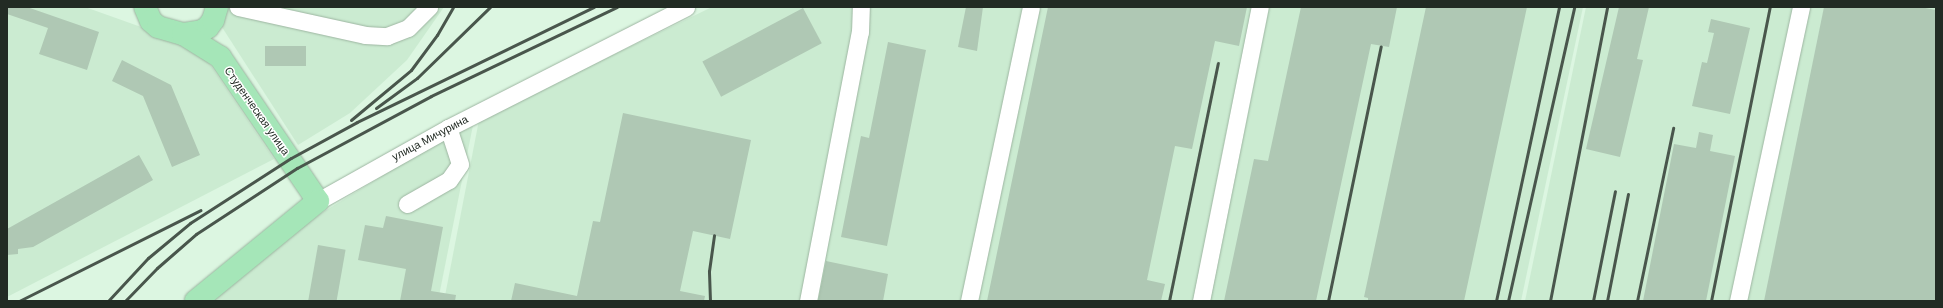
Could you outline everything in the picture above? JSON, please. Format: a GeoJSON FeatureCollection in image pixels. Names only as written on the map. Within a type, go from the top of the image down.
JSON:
{"type":"FeatureCollection","features":[{"type":"Feature","properties":{"kind":"main road"},"geometry":{"type":"LineString","coordinates":[[148,14],[158,27],[183,34],[202,31],[216,14]]}},
{"type":"Feature","properties":{"kind":"main road"},"geometry":{"type":"LineString","coordinates":[[216,14],[220,57]]}},
{"type":"Feature","properties":{"kind":"main road","name":"Студенческая улица"},"geometry":{"type":"LineString","coordinates":[[183,34],[220,57],[318,201]]}},
{"type":"Feature","properties":{"kind":"main road","name":"улица Мичурина"},"geometry":{"type":"LineString","coordinates":[[196,301],[318,201]]}},
{"type":"Feature","properties":{"kind":"street"},"geometry":{"type":"LineString","coordinates":[[133,7],[148,14]]}},
{"type":"Feature","properties":{"kind":"street"},"geometry":{"type":"LineString","coordinates":[[238,7],[365,35],[387,36],[408,28],[429,7]]}},
{"type":"Feature","properties":{"kind":"street","name":"улица Мичурина"},"geometry":{"type":"LineString","coordinates":[[318,201],[448,128],[686,7]]}},
{"type":"Feature","properties":{"kind":"street"},"geometry":{"type":"LineString","coordinates":[[808,301],[860,32],[861,7]]}},
{"type":"Feature","properties":{"kind":"street"},"geometry":{"type":"LineString","coordinates":[[969,301],[1031,7]]}},
{"type":"Feature","properties":{"kind":"street"},"geometry":{"type":"LineString","coordinates":[[1201,301],[1260,7]]}},
{"type":"Feature","properties":{"kind":"street"},"geometry":{"type":"LineString","coordinates":[[1738,301],[1801,7]]}},
{"type":"Feature","properties":{"kind":"street"},"geometry":{"type":"LineString","coordinates":[[216,14],[320,35],[323,25]]}},
{"type":"Feature","properties":{"kind":"street"},"geometry":{"type":"LineString","coordinates":[[407,204],[449,180],[460,164],[448,128]]}},
{"type":"Feature","properties":{"kind":"shaded area"},"geometry":{"type":"Polygon","coordinates":[[[7,7],[85,7],[186,43],[203,54],[274,159],[7,297],[7,7]]]}},
{"type":"Feature","properties":{"kind":"shaded area"},"geometry":{"type":"Polygon","coordinates":[[[209,7],[444,7],[407,60],[350,113],[298,145],[209,7]]]}},
{"type":"Feature","properties":{"kind":"shaded area"},"geometry":{"type":"Polygon","coordinates":[[[712,7],[1583,7],[1521,301],[444,301],[479,120],[712,7]]]}},
{"type":"Feature","properties":{"kind":"shaded area"},"geometry":{"type":"Polygon","coordinates":[[[1586,7],[1936,7],[1936,301],[1525,301],[1586,7]]]}},
{"type":"Feature","properties":{"kind":"shaded area"},"geometry":{"type":"Polygon","coordinates":[[[474,120],[438,301],[205,301],[320,214],[474,120]]]}},
{"type":"Feature","properties":{"kind":"building"},"geometry":{"type":"Polygon","coordinates":[[[7,7],[27,7],[99,32],[87,70],[39,54],[48,28],[7,14],[7,7]]]}},
{"type":"Feature","properties":{"kind":"building"},"geometry":{"type":"Polygon","coordinates":[[[966,7],[983,7],[977,51],[958,47],[966,7]]]}},
{"type":"Feature","properties":{"kind":"building"},"geometry":{"type":"Polygon","coordinates":[[[1048,7],[1247,7],[1239,46],[1215,41],[1192,149],[1175,146],[1147,280],[1165,284],[1161,301],[987,301],[1048,7]]]}},
{"type":"Feature","properties":{"kind":"building"},"geometry":{"type":"Polygon","coordinates":[[[1301,7],[1397,7],[1389,47],[1371,44],[1316,301],[1224,301],[1254,159],[1268,161],[1301,7]]]}},
{"type":"Feature","properties":{"kind":"building"},"geometry":{"type":"Polygon","coordinates":[[[1426,7],[1527,7],[1464,301],[1368,301],[1368,298],[1364,297],[1426,7]]]}},
{"type":"Feature","properties":{"kind":"building"},"geometry":{"type":"Polygon","coordinates":[[[1619,7],[1649,7],[1637,59],[1643,60],[1620,157],[1586,149],[1619,7]]]}},
{"type":"Feature","properties":{"kind":"building"},"geometry":{"type":"Polygon","coordinates":[[[1824,7],[1920,7],[1936,10],[1936,301],[1764,301],[1824,7]]]}},
{"type":"Feature","properties":{"kind":"building"},"geometry":{"type":"Polygon","coordinates":[[[803,8],[822,43],[721,97],[702,62],[803,8]]]}},
{"type":"Feature","properties":{"kind":"building"},"geometry":{"type":"Polygon","coordinates":[[[1711,19],[1750,28],[1730,114],[1692,106],[1702,62],[1707,63],[1714,33],[1708,32],[1711,19]]]}},
{"type":"Feature","properties":{"kind":"building"},"geometry":{"type":"Polygon","coordinates":[[[888,42],[926,50],[887,246],[841,237],[861,136],[869,138],[888,42]]]}},
{"type":"Feature","properties":{"kind":"building"},"geometry":{"type":"Polygon","coordinates":[[[265,46],[306,46],[306,66],[265,66],[265,46]]]}},
{"type":"Feature","properties":{"kind":"building"},"geometry":{"type":"Polygon","coordinates":[[[122,60],[171,85],[200,155],[172,167],[143,96],[112,81],[122,60]]]}},
{"type":"Feature","properties":{"kind":"building"},"geometry":{"type":"Polygon","coordinates":[[[623,113],[751,140],[730,239],[693,231],[680,291],[705,296],[704,301],[511,301],[515,283],[577,296],[593,221],[600,222],[623,113]]]}},
{"type":"Feature","properties":{"kind":"building"},"geometry":{"type":"Polygon","coordinates":[[[1699,132],[1713,135],[1710,151],[1735,156],[1706,301],[1643,301],[1674,144],[1696,148],[1699,132]]]}},
{"type":"Feature","properties":{"kind":"building"},"geometry":{"type":"Polygon","coordinates":[[[139,155],[153,180],[33,247],[18,249],[18,254],[7,255],[7,229],[139,155]]]}},
{"type":"Feature","properties":{"kind":"building"},"geometry":{"type":"Polygon","coordinates":[[[386,216],[443,227],[431,291],[456,295],[455,301],[400,301],[406,269],[358,260],[365,225],[383,228],[386,216]]]}},
{"type":"Feature","properties":{"kind":"building"},"geometry":{"type":"Polygon","coordinates":[[[318,245],[346,250],[337,301],[308,301],[318,245]]]}},
{"type":"Feature","properties":{"kind":"building"},"geometry":{"type":"Polygon","coordinates":[[[826,261],[888,274],[883,301],[818,301],[826,261]]]}},
{"type":"Feature","properties":{"kind":"railway"},"geometry":{"type":"LineString","coordinates":[[351,120],[411,70],[437,35],[453,7]]}},
{"type":"Feature","properties":{"kind":"railway"},"geometry":{"type":"LineString","coordinates":[[376,108],[417,78],[490,7]]}},
{"type":"Feature","properties":{"kind":"railway"},"geometry":{"type":"LineString","coordinates":[[108,301],[148,258],[190,223],[291,158],[357,122],[594,7]]}},
{"type":"Feature","properties":{"kind":"railway"},"geometry":{"type":"LineString","coordinates":[[125,301],[157,268],[196,234],[297,168],[431,96],[617,7]]}},
{"type":"Feature","properties":{"kind":"railway"},"geometry":{"type":"LineString","coordinates":[[1496,301],[1559,7]]}},
{"type":"Feature","properties":{"kind":"railway"},"geometry":{"type":"LineString","coordinates":[[1508,301],[1574,7]]}},
{"type":"Feature","properties":{"kind":"railway"},"geometry":{"type":"LineString","coordinates":[[1550,301],[1607,7]]}},
{"type":"Feature","properties":{"kind":"railway"},"geometry":{"type":"LineString","coordinates":[[1711,301],[1770,7]]}},
{"type":"Feature","properties":{"kind":"railway"},"geometry":{"type":"LineString","coordinates":[[1328,301],[1381,46]]}},
{"type":"Feature","properties":{"kind":"railway"},"geometry":{"type":"LineString","coordinates":[[1169,301],[1218,63]]}},
{"type":"Feature","properties":{"kind":"railway"},"geometry":{"type":"LineString","coordinates":[[1637,301],[1673,128]]}},
{"type":"Feature","properties":{"kind":"railway"},"geometry":{"type":"LineString","coordinates":[[1593,301],[1615,191]]}},
{"type":"Feature","properties":{"kind":"railway"},"geometry":{"type":"LineString","coordinates":[[1607,301],[1628,194]]}},
{"type":"Feature","properties":{"kind":"railway"},"geometry":{"type":"LineString","coordinates":[[19,301],[201,210]]}},
{"type":"Feature","properties":{"kind":"railway"},"geometry":{"type":"LineString","coordinates":[[710,301],[709,271],[714,235]]}}]}
